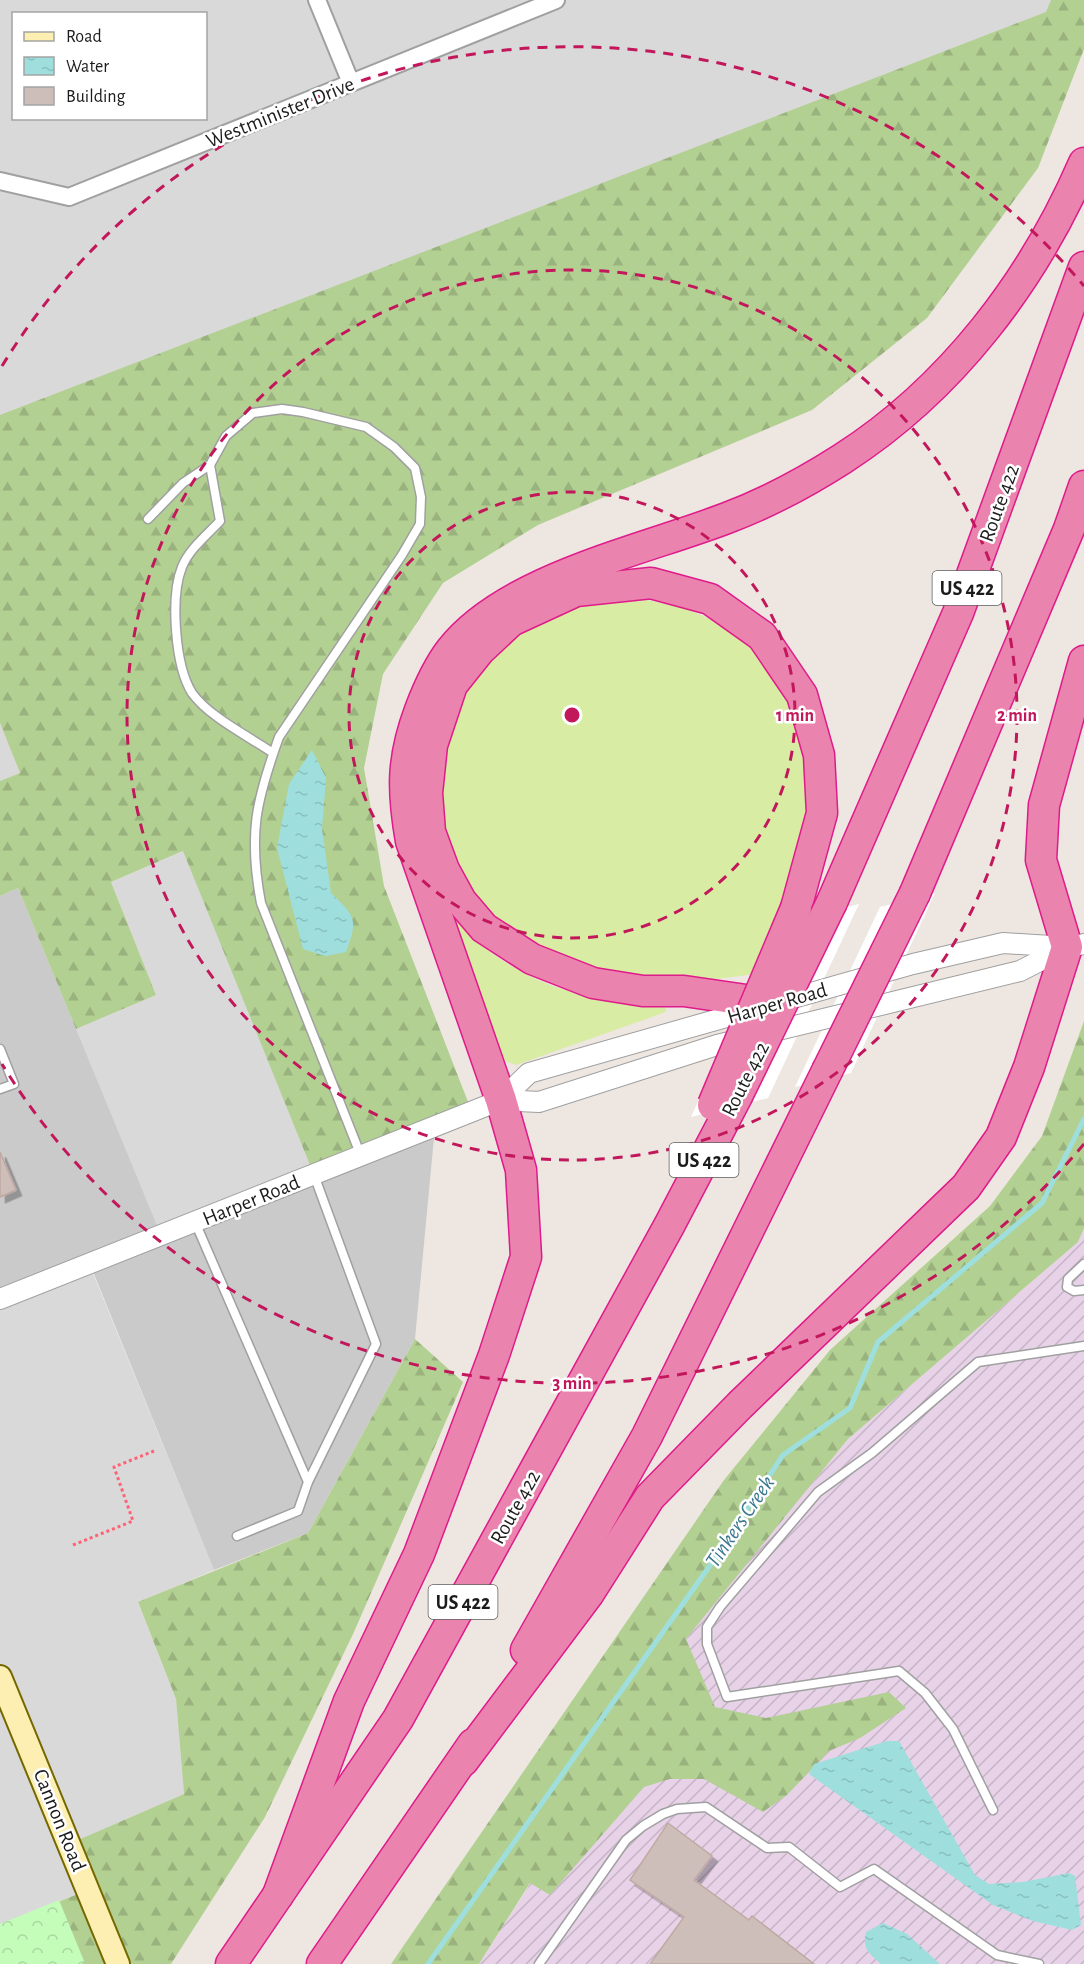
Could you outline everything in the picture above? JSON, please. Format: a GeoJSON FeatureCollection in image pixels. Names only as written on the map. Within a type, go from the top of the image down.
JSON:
{"type":"FeatureCollection","features":[{"type":"Feature","properties":{"kind":"highway"},"geometry":{"type":"LineString","coordinates":[[278,1895],[349,1701],[419,1554],[494,1355],[526,1257],[522,1170],[501,1100],[411,841],[403,801],[404,766],[411,733],[429,684],[451,650],[480,621],[529,589],[729,518],[784,493],[843,458],[912,405],[967,351],[1020,283],[1049,236],[1084,163]]}},
{"type":"Feature","properties":{"kind":"highway","name":"Route 422"},"geometry":{"type":"LineString","coordinates":[[231,1964],[398,1719],[670,1224],[725,1101],[832,902],[958,613],[1084,267]]}},
{"type":"Feature","properties":{"kind":"highway"},"geometry":{"type":"LineString","coordinates":[[464,1761],[647,1436],[915,892],[1069,529],[1084,486]]}},
{"type":"Feature","properties":{"kind":"highway"},"geometry":{"type":"LineString","coordinates":[[725,1101],[796,908],[822,813],[819,755],[802,695],[762,636],[710,599],[651,583],[576,591],[511,621],[480,650],[452,685],[432,745],[426,793],[430,832],[444,870],[461,901],[484,928],[532,959],[593,983],[643,991],[684,991],[773,1004]]}},
{"type":"Feature","properties":{"kind":"highway"},"geometry":{"type":"LineString","coordinates":[[322,1964],[464,1761],[589,1593],[650,1497],[740,1405],[966,1188],[1001,1137],[1076,946],[1041,860],[1044,805],[1084,661]]}},
{"type":"Feature","properties":{"kind":"main road","name":"Cannon Road"},"geometry":{"type":"LineString","coordinates":[[0,1677],[118,1964]]}},
{"type":"Feature","properties":{"kind":"street"},"geometry":{"type":"LineString","coordinates":[[317,0],[351,83]]}},
{"type":"Feature","properties":{"kind":"street","name":"Westminister Drive"},"geometry":{"type":"LineString","coordinates":[[0,181],[69,197],[556,0]]}},
{"type":"Feature","properties":{"kind":"street","name":"Harper Road"},"geometry":{"type":"LineString","coordinates":[[0,1299],[501,1100],[529,1073],[913,964],[1003,944],[1076,946]]}},
{"type":"Feature","properties":{"kind":"street","name":"Harper Road"},"geometry":{"type":"LineString","coordinates":[[501,1100],[538,1102],[717,1045],[1020,971],[1076,946]]}},
{"type":"Feature","properties":{"kind":"lane"},"geometry":{"type":"LineString","coordinates":[[148,519],[183,483],[210,465],[226,436],[253,413],[282,409],[366,428],[394,447],[416,468],[421,496],[420,524],[331,663],[279,737],[254,820],[255,872],[261,903],[361,1156]]}},
{"type":"Feature","properties":{"kind":"lane"},"geometry":{"type":"LineString","coordinates":[[210,465],[220,521],[189,555],[182,568],[176,593],[178,651],[193,693],[220,718],[273,753]]}},
{"type":"Feature","properties":{"kind":"lane"},"geometry":{"type":"LineString","coordinates":[[0,1049],[14,1084],[0,1089]]}},
{"type":"Feature","properties":{"kind":"lane"},"geometry":{"type":"LineString","coordinates":[[237,1536],[298,1511],[308,1482],[376,1344],[314,1175]]}},
{"type":"Feature","properties":{"kind":"lane"},"geometry":{"type":"LineString","coordinates":[[195,1222],[308,1482]]}},
{"type":"Feature","properties":{"kind":"lane"},"geometry":{"type":"LineString","coordinates":[[1084,1264],[1068,1279],[1067,1287],[1074,1291],[1084,1290]]}},
{"type":"Feature","properties":{"kind":"lane"},"geometry":{"type":"LineString","coordinates":[[993,1810],[953,1729],[925,1693],[899,1671],[727,1697],[707,1644],[707,1628],[720,1607],[818,1492],[872,1453],[978,1362],[1084,1346]]}},
{"type":"Feature","properties":{"kind":"lane"},"geometry":{"type":"LineString","coordinates":[[539,1964],[626,1840],[663,1814],[677,1809],[706,1807],[767,1848],[789,1847],[840,1887],[874,1869],[997,1955],[1039,1964]]}},
{"type":"Feature","properties":{"kind":"path"},"geometry":{"type":"LineString","coordinates":[[73,1545],[133,1521],[114,1467],[154,1451]]}},
{"type":"Feature","properties":{"kind":"shaded area"},"geometry":{"type":"Polygon","coordinates":[[[0,0],[1079,0],[0,443],[0,0]]]}},
{"type":"Feature","properties":{"kind":"shaded area"},"geometry":{"type":"Polygon","coordinates":[[[0,723],[20,773],[0,781],[0,723]]]}},
{"type":"Feature","properties":{"kind":"shaded area"},"geometry":{"type":"Polygon","coordinates":[[[184,851],[314,1175],[161,1235],[76,1029],[156,995],[111,882],[184,851]]]}},
{"type":"Feature","properties":{"kind":"shaded area"},"geometry":{"type":"Polygon","coordinates":[[[18,888],[161,1235],[435,1127],[415,1339],[308,1533],[214,1570],[90,1264],[0,1299],[0,896],[18,888]]]}},
{"type":"Feature","properties":{"kind":"shaded area"},"geometry":{"type":"Polygon","coordinates":[[[1084,1228],[1084,1964],[479,1964],[692,1630],[848,1439],[1078,1242],[1084,1228]]]}},
{"type":"Feature","properties":{"kind":"shaded area"},"geometry":{"type":"Polygon","coordinates":[[[89,1264],[214,1570],[138,1603],[176,1699],[184,1794],[70,1844],[88,1890],[0,1925],[0,1299],[89,1264]]]}},
{"type":"Feature","properties":{"kind":"green space"},"geometry":{"type":"Polygon","coordinates":[[[1051,0],[1084,0],[1084,49],[1038,168],[927,318],[812,410],[538,525],[443,583],[383,674],[364,768],[384,886],[472,1112],[314,1175],[183,851],[111,882],[156,995],[76,1029],[18,888],[0,896],[0,781],[20,773],[0,723],[0,415],[1046,12],[1051,0]]]}},
{"type":"Feature","properties":{"kind":"green space"},"geometry":{"type":"Polygon","coordinates":[[[604,599],[647,600],[687,609],[712,620],[751,648],[789,694],[809,761],[806,829],[778,925],[756,974],[692,982],[592,975],[488,922],[438,827],[446,719],[461,687],[513,633],[558,611],[604,599]]]}},
{"type":"Feature","properties":{"kind":"green space"},"geometry":{"type":"Polygon","coordinates":[[[450,909],[479,943],[526,974],[547,984],[592,996],[615,1000],[665,1002],[666,1012],[516,1065],[502,1060],[450,909]]]}},
{"type":"Feature","properties":{"kind":"green space"},"geometry":{"type":"Polygon","coordinates":[[[1084,1021],[1084,1228],[1078,1242],[848,1439],[686,1639],[715,1707],[766,1718],[889,1692],[906,1708],[860,1738],[829,1751],[787,1795],[763,1812],[704,1779],[670,1779],[644,1787],[550,1895],[530,1883],[479,1964],[391,1964],[724,1480],[830,1350],[990,1206],[1042,1136],[1084,1021]]]}},
{"type":"Feature","properties":{"kind":"green space"},"geometry":{"type":"Polygon","coordinates":[[[415,1339],[463,1382],[354,1632],[265,1817],[171,1964],[0,1964],[0,1925],[88,1890],[69,1844],[184,1794],[176,1699],[138,1602],[308,1533],[415,1339]]]}},
{"type":"Feature","properties":{"kind":"green space"},"geometry":{"type":"Polygon","coordinates":[[[59,1900],[84,1961],[82,1964],[0,1964],[0,1924],[59,1900]]]}},
{"type":"Feature","properties":{"kind":"water"},"geometry":{"type":"Polygon","coordinates":[[[312,750],[326,778],[322,829],[331,893],[346,908],[353,925],[346,952],[325,956],[303,949],[277,848],[289,784],[312,750]]]}},
{"type":"Feature","properties":{"kind":"water"},"geometry":{"type":"Polygon","coordinates":[[[887,1741],[899,1741],[975,1875],[989,1884],[1023,1882],[1069,1873],[1075,1876],[1081,1925],[1072,1930],[1033,1921],[993,1905],[809,1774],[814,1764],[887,1741]]]}},
{"type":"Feature","properties":{"kind":"water"},"geometry":{"type":"Polygon","coordinates":[[[883,1923],[907,1934],[940,1964],[881,1964],[866,1947],[865,1938],[866,1932],[883,1923]]]}},
{"type":"Feature","properties":{"kind":"pier"},"geometry":{"type":"Polygon","coordinates":[[[935,893],[851,1073],[795,1087],[880,907],[935,893]]]}},
{"type":"Feature","properties":{"kind":"pier"},"geometry":{"type":"Polygon","coordinates":[[[859,904],[768,1098],[691,1117],[778,925],[859,904]]]}},
{"type":"Feature","properties":{"kind":"building"},"geometry":{"type":"Polygon","coordinates":[[[0,1152],[16,1190],[0,1197],[0,1152]]]}},
{"type":"Feature","properties":{"kind":"building"},"geometry":{"type":"Polygon","coordinates":[[[668,1823],[712,1856],[694,1880],[749,1920],[752,1916],[814,1964],[650,1964],[684,1917],[630,1880],[668,1823]]]}},
{"type":"Feature","properties":{"kind":"waterway","name":"Tinkers Creek"},"geometry":{"type":"LineString","coordinates":[[428,1964],[711,1564],[783,1455],[850,1408],[878,1342],[1042,1203],[1084,1119]]}}]}
